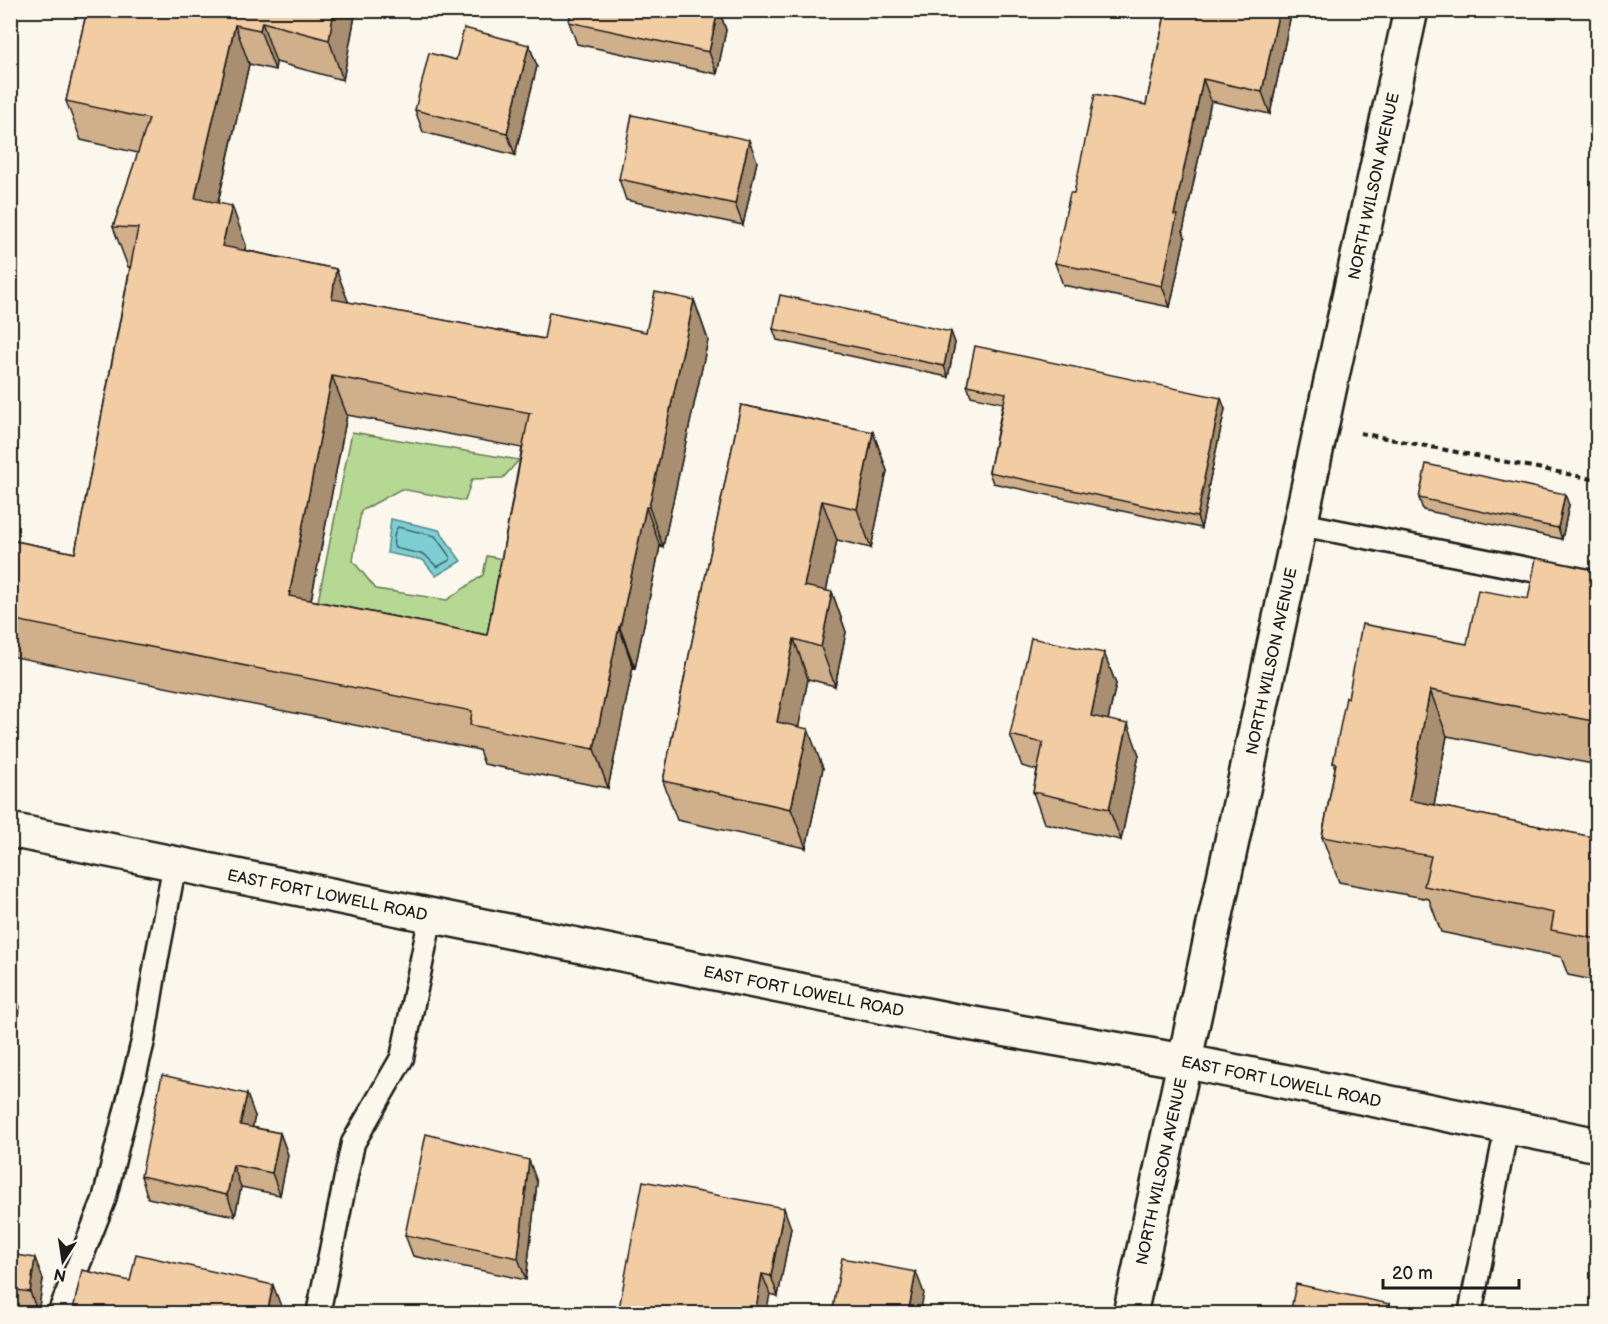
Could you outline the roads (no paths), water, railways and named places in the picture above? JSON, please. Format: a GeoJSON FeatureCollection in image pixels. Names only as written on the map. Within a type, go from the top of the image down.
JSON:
{"type":"FeatureCollection","features":[{"type":"Feature","properties":{"kind":"main road","name":"NORTH WILSON AVENUE"},"geometry":{"type":"LineString","coordinates":[[1130,1314],[1411,10]]}},
{"type":"Feature","properties":{"kind":"main road","name":"EAST FORT LOWELL ROAD"},"geometry":{"type":"LineString","coordinates":[[10,830],[940,1018],[1184,1061],[1598,1144]]}},
{"type":"Feature","properties":{"kind":"lane"},"geometry":{"type":"LineString","coordinates":[[1300,524],[1598,583]]}},
{"type":"Feature","properties":{"kind":"lane"},"geometry":{"type":"LineString","coordinates":[[58,1314],[104,1200],[143,1041],[175,864]]}},
{"type":"Feature","properties":{"kind":"lane"},"geometry":{"type":"LineString","coordinates":[[318,1314],[353,1143],[402,1058],[431,915]]}},
{"type":"Feature","properties":{"kind":"lane"},"geometry":{"type":"LineString","coordinates":[[1470,1314],[1507,1126]]}},
{"type":"Feature","properties":{"kind":"water"},"geometry":{"type":"Polygon","coordinates":[[[391,519],[439,530],[461,561],[436,576],[423,560],[387,553],[391,519]]]}}]}
